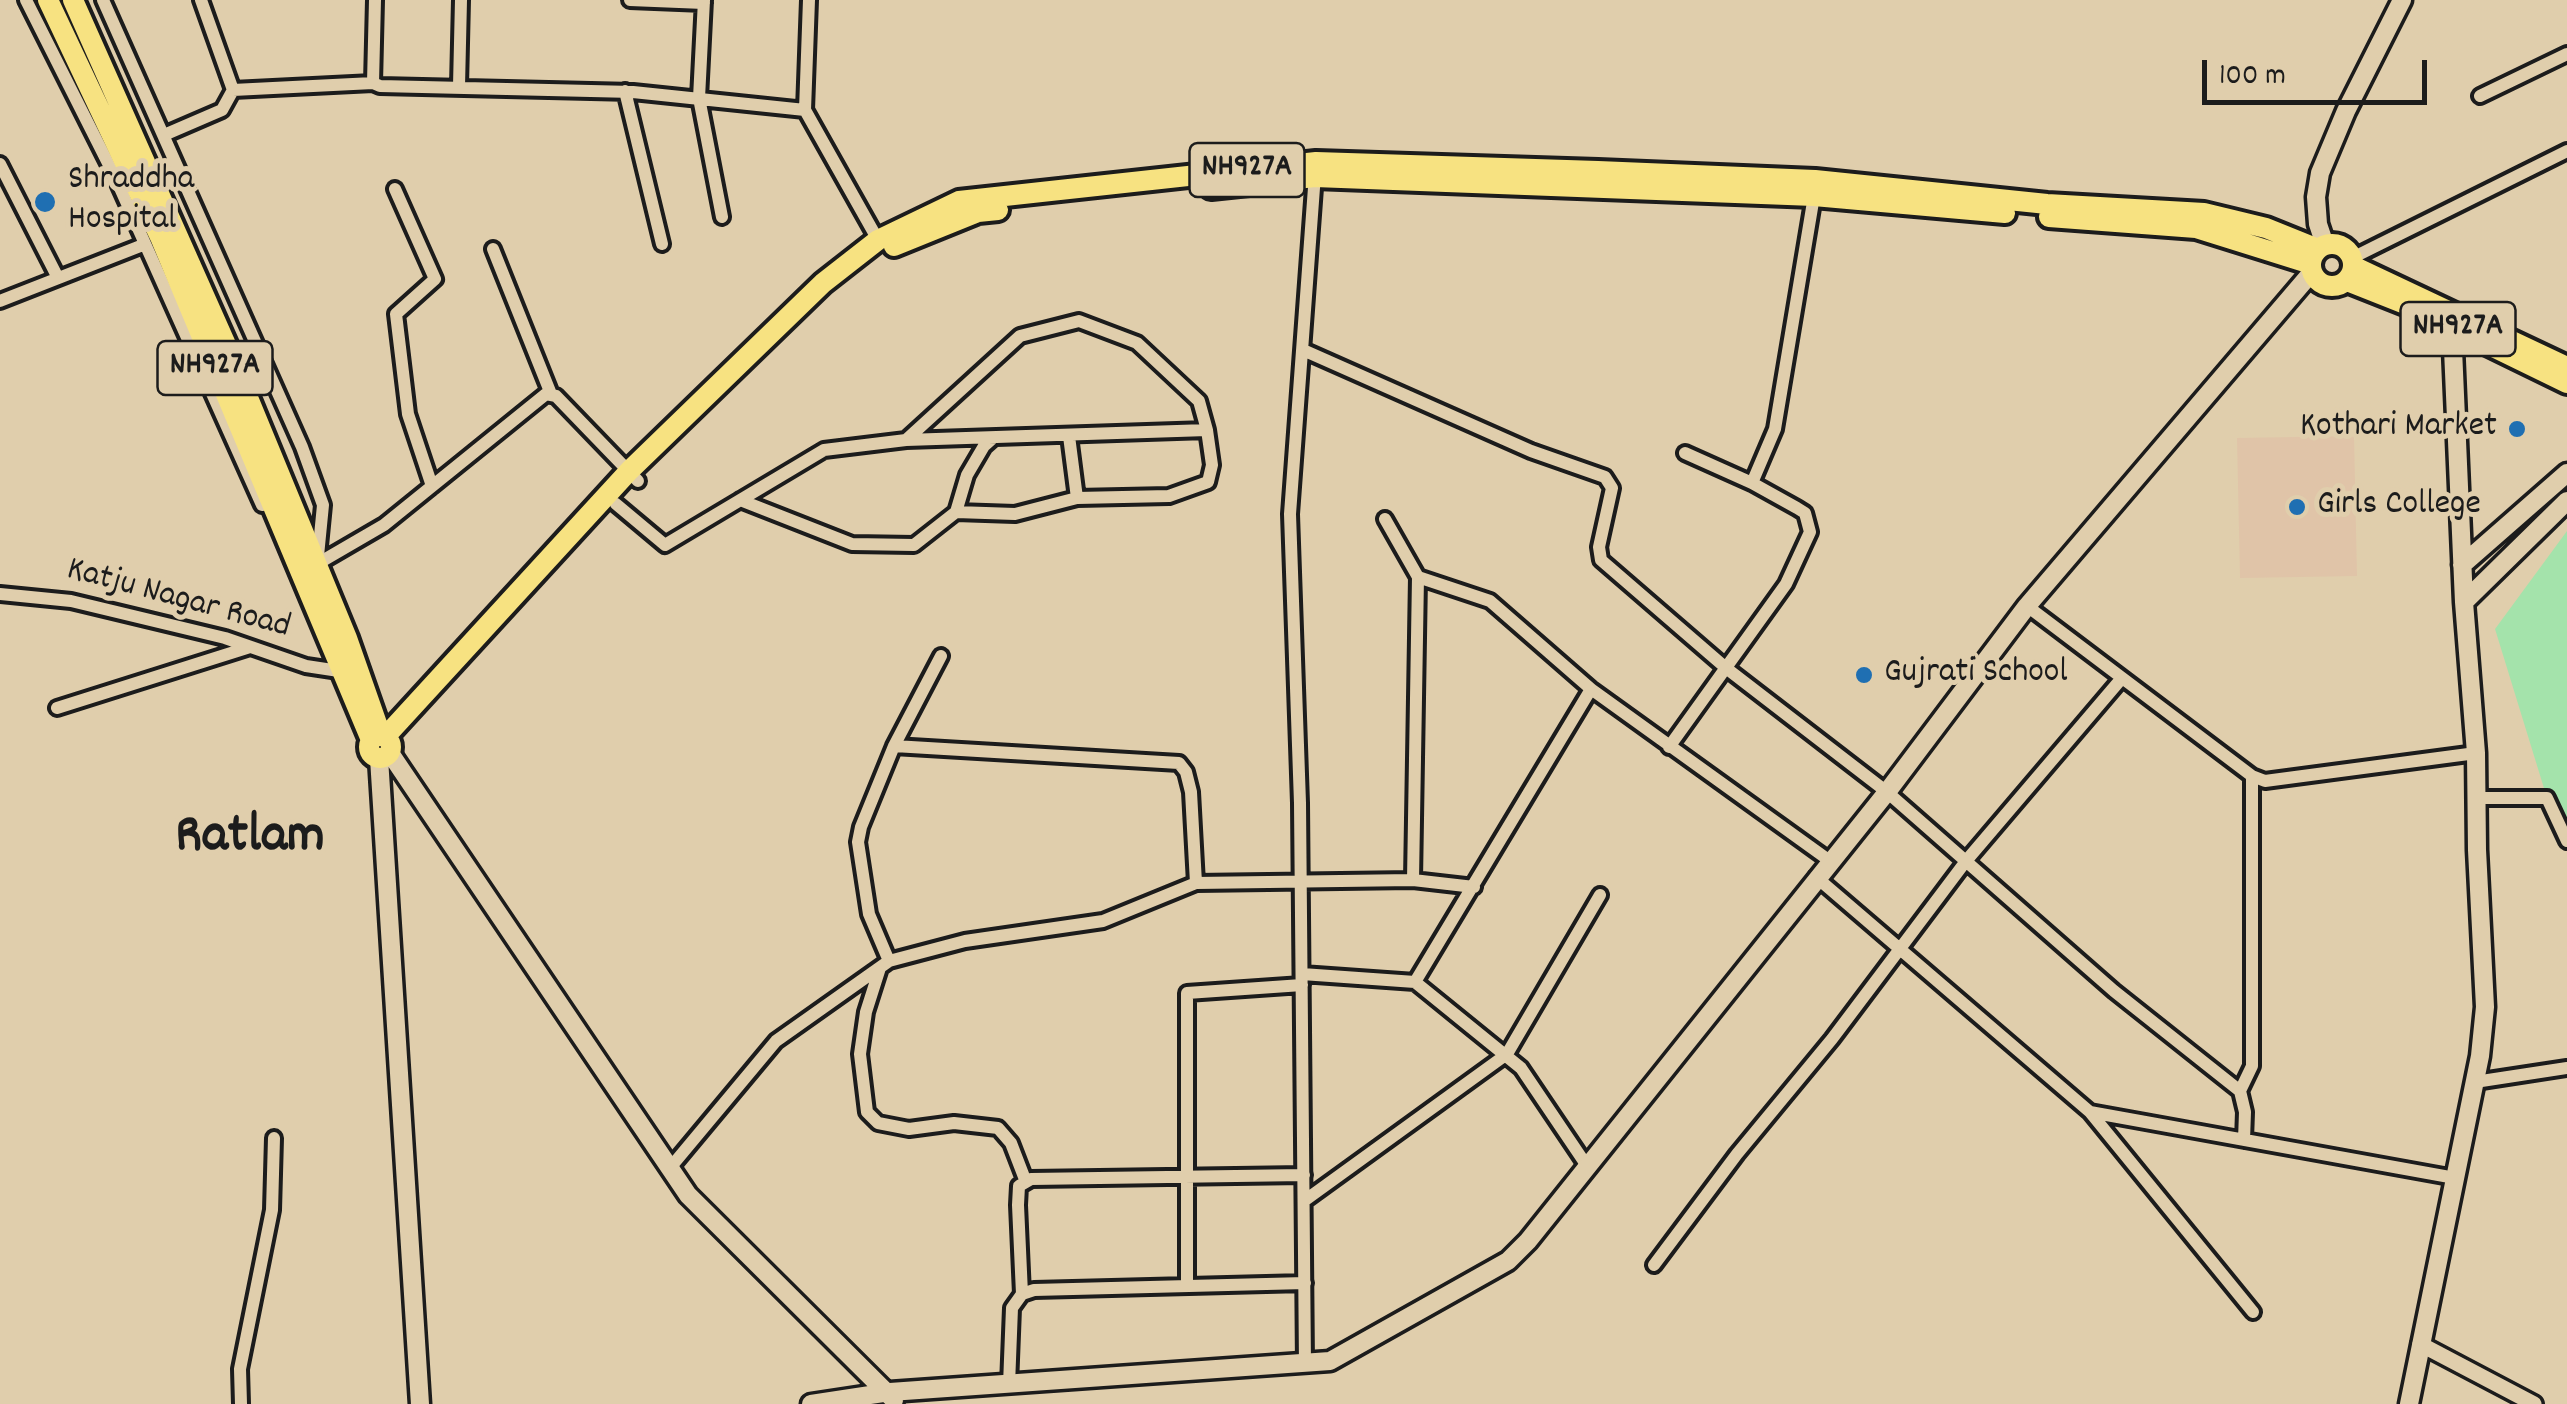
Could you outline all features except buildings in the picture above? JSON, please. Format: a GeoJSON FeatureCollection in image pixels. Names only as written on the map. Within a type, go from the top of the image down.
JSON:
{"type":"FeatureCollection","features":[{"type":"Feature","properties":{"kind":"highway","name":"NH927A"},"geometry":{"type":"LineString","coordinates":[[48,0],[160,237],[307,566],[367,688],[383,745]]}},
{"type":"Feature","properties":{"kind":"highway","name":"NH927A"},"geometry":{"type":"LineString","coordinates":[[72,0],[228,349],[307,566],[339,671],[383,745]]}},
{"type":"Feature","properties":{"kind":"highway","name":"NH927A"},"geometry":{"type":"LineString","coordinates":[[383,745],[633,476],[824,282],[878,240],[959,201],[1316,169],[1815,180],[2047,204],[2204,213],[2266,228],[2317,257],[2323,284],[2331,286],[2351,268]]}},
{"type":"Feature","properties":{"kind":"highway","name":"NH927A"},"geometry":{"type":"LineString","coordinates":[[383,745],[616,504],[633,476],[830,291],[885,250],[978,212],[1316,169],[1814,196],[2196,228],[2317,257],[2342,246],[2351,268],[2452,326],[2567,383]]}},
{"type":"Feature","properties":{"kind":"highway","name":"NH927A"},"geometry":{"type":"LineString","coordinates":[[2351,268],[2567,367]]}},
{"type":"Feature","properties":{"kind":"main road"},"geometry":{"type":"LineString","coordinates":[[811,1404],[1009,1384],[1330,1361],[1508,1261],[1887,792],[2027,606],[2317,257],[2316,196],[2320,174],[2346,111],[2402,0]]}},
{"type":"Feature","properties":{"kind":"main road"},"geometry":{"type":"LineString","coordinates":[[2408,1404],[2475,1082],[2485,1006],[2476,754],[2464,602],[2452,326]]}},
{"type":"Feature","properties":{"kind":"main road"},"geometry":{"type":"LineString","coordinates":[[2462,564],[2567,473]]}},
{"type":"Feature","properties":{"kind":"main road"},"geometry":{"type":"LineString","coordinates":[[2464,602],[2567,501]]}},
{"type":"Feature","properties":{"kind":"main road"},"geometry":{"type":"LineString","coordinates":[[383,745],[688,1196],[894,1398]]}},
{"type":"Feature","properties":{"kind":"main road"},"geometry":{"type":"LineString","coordinates":[[383,745],[420,1404]]}},
{"type":"Feature","properties":{"kind":"street"},"geometry":{"type":"LineString","coordinates":[[26,0],[116,179],[263,507],[307,566]]}},
{"type":"Feature","properties":{"kind":"street"},"geometry":{"type":"LineString","coordinates":[[103,0],[313,476],[323,505],[307,566]]}},
{"type":"Feature","properties":{"kind":"street"},"geometry":{"type":"LineString","coordinates":[[201,0],[234,90]]}},
{"type":"Feature","properties":{"kind":"street"},"geometry":{"type":"LineString","coordinates":[[374,83],[375,0]]}},
{"type":"Feature","properties":{"kind":"street"},"geometry":{"type":"LineString","coordinates":[[459,86],[462,0]]}},
{"type":"Feature","properties":{"kind":"street"},"geometry":{"type":"LineString","coordinates":[[630,0],[704,2],[699,98],[722,217]]}},
{"type":"Feature","properties":{"kind":"street"},"geometry":{"type":"LineString","coordinates":[[809,0],[805,110],[878,240]]}},
{"type":"Feature","properties":{"kind":"street"},"geometry":{"type":"LineString","coordinates":[[2480,96],[2567,54]]}},
{"type":"Feature","properties":{"kind":"street"},"geometry":{"type":"LineString","coordinates":[[234,90],[374,83],[625,92],[805,110]]}},
{"type":"Feature","properties":{"kind":"street"},"geometry":{"type":"LineString","coordinates":[[164,135],[222,110],[234,90]]}},
{"type":"Feature","properties":{"kind":"street"},"geometry":{"type":"LineString","coordinates":[[625,92],[662,244]]}},
{"type":"Feature","properties":{"kind":"street"},"geometry":{"type":"LineString","coordinates":[[2351,268],[2567,151]]}},
{"type":"Feature","properties":{"kind":"street"},"geometry":{"type":"LineString","coordinates":[[0,164],[58,278]]}},
{"type":"Feature","properties":{"kind":"street"},"geometry":{"type":"LineString","coordinates":[[1305,1365],[1301,880],[1290,514],[1316,169]]}},
{"type":"Feature","properties":{"kind":"street"},"geometry":{"type":"LineString","coordinates":[[395,189],[435,279],[396,314],[408,414],[432,486]]}},
{"type":"Feature","properties":{"kind":"street"},"geometry":{"type":"LineString","coordinates":[[1752,482],[1775,429],[1814,196]]}},
{"type":"Feature","properties":{"kind":"street"},"geometry":{"type":"LineString","coordinates":[[0,300],[143,245]]}},
{"type":"Feature","properties":{"kind":"street"},"geometry":{"type":"LineString","coordinates":[[493,249],[551,394],[633,476]]}},
{"type":"Feature","properties":{"kind":"street"},"geometry":{"type":"LineString","coordinates":[[906,440],[1020,336],[1079,321],[1137,342],[1199,400],[1212,466],[1208,482],[1169,496],[1076,498],[1015,514],[956,512]]}},
{"type":"Feature","properties":{"kind":"street"},"geometry":{"type":"LineString","coordinates":[[1303,350],[1531,451],[1605,476],[1612,488],[1599,547],[1601,560],[1726,668],[1887,792],[2114,991],[2240,1091],[2245,1112],[2244,1140]]}},
{"type":"Feature","properties":{"kind":"street"},"geometry":{"type":"LineString","coordinates":[[307,566],[384,525],[546,394],[551,394]]}},
{"type":"Feature","properties":{"kind":"street"},"geometry":{"type":"LineString","coordinates":[[616,504],[665,545],[824,450],[906,440],[1207,430]]}},
{"type":"Feature","properties":{"kind":"street"},"geometry":{"type":"LineString","coordinates":[[1070,436],[1076,498]]}},
{"type":"Feature","properties":{"kind":"street"},"geometry":{"type":"LineString","coordinates":[[740,500],[852,544],[914,544],[956,512],[967,475],[992,438]]}},
{"type":"Feature","properties":{"kind":"street"},"geometry":{"type":"LineString","coordinates":[[1669,747],[1786,584],[1810,532],[1805,513],[1752,482],[1685,453]]}},
{"type":"Feature","properties":{"kind":"street"},"geometry":{"type":"LineString","coordinates":[[1385,520],[1418,577],[1413,880]]}},
{"type":"Feature","properties":{"kind":"street"},"geometry":{"type":"LineString","coordinates":[[1418,577],[1490,602],[1591,690],[1830,861]]}},
{"type":"Feature","properties":{"kind":"street","name":"Katju Nagar Road"},"geometry":{"type":"LineString","coordinates":[[0,594],[71,601],[250,647],[306,666],[339,671]]}},
{"type":"Feature","properties":{"kind":"street"},"geometry":{"type":"LineString","coordinates":[[2027,606],[2252,776],[2265,781],[2476,754]]}},
{"type":"Feature","properties":{"kind":"street"},"geometry":{"type":"LineString","coordinates":[[57,708],[250,647]]}},
{"type":"Feature","properties":{"kind":"street"},"geometry":{"type":"LineString","coordinates":[[941,656],[894,746],[858,842],[868,914],[884,964],[866,1012],[860,1054],[867,1112],[878,1123],[908,1129],[954,1123],[998,1128],[1011,1143],[1026,1182]]}},
{"type":"Feature","properties":{"kind":"street"},"geometry":{"type":"LineString","coordinates":[[1654,1265],[1966,861],[2122,678]]}},
{"type":"Feature","properties":{"kind":"street"},"geometry":{"type":"LineString","coordinates":[[1414,982],[1591,690]]}},
{"type":"Feature","properties":{"kind":"street"},"geometry":{"type":"LineString","coordinates":[[894,746],[1179,764],[1186,772],[1191,792],[1196,883]]}},
{"type":"Feature","properties":{"kind":"street"},"geometry":{"type":"LineString","coordinates":[[2240,1091],[2252,1066],[2252,776]]}},
{"type":"Feature","properties":{"kind":"street"},"geometry":{"type":"LineString","coordinates":[[2476,798],[2547,798],[2567,841]]}},
{"type":"Feature","properties":{"kind":"street"},"geometry":{"type":"LineString","coordinates":[[1816,877],[2090,1112],[2253,1312]]}},
{"type":"Feature","properties":{"kind":"street"},"geometry":{"type":"LineString","coordinates":[[670,1168],[776,1041],[884,964],[966,940],[1102,921],[1196,883],[1413,880],[1474,887]]}},
{"type":"Feature","properties":{"kind":"street"},"geometry":{"type":"LineString","coordinates":[[1304,1201],[1507,1054],[1600,896]]}},
{"type":"Feature","properties":{"kind":"street"},"geometry":{"type":"LineString","coordinates":[[1187,1286],[1187,993],[1302,980],[1414,982],[1521,1068],[1587,1166]]}},
{"type":"Feature","properties":{"kind":"street"},"geometry":{"type":"LineString","coordinates":[[2475,1082],[2567,1068]]}},
{"type":"Feature","properties":{"kind":"street"},"geometry":{"type":"LineString","coordinates":[[2090,1112],[2455,1178]]}},
{"type":"Feature","properties":{"kind":"street"},"geometry":{"type":"LineString","coordinates":[[242,1404],[240,1369],[272,1210],[274,1138]]}},
{"type":"Feature","properties":{"kind":"street"},"geometry":{"type":"LineString","coordinates":[[1022,1294],[1019,1186],[1030,1179],[1304,1175]]}},
{"type":"Feature","properties":{"kind":"street"},"geometry":{"type":"LineString","coordinates":[[1009,1384],[1012,1308],[1022,1294],[1034,1290],[1305,1283]]}},
{"type":"Feature","properties":{"kind":"street"},"geometry":{"type":"LineString","coordinates":[[2420,1344],[2534,1404]]}},
{"type":"Feature","properties":{"kind":"shaded area","name":"Girls College"},"geometry":{"type":"Polygon","coordinates":[[[2354,436],[2357,576],[2240,578],[2237,438],[2354,436]]]}},
{"type":"Feature","properties":{"kind":"green space"},"geometry":{"type":"Polygon","coordinates":[[[2567,531],[2567,841],[2547,798],[2495,629],[2567,531]]]}},
{"type":"Feature","properties":{"kind":"place","name":"Shraddha Hospital"},"geometry":{"type":"Point","coordinates":[45,202]}},
{"type":"Feature","properties":{"kind":"place","name":"Kothari Market"},"geometry":{"type":"Point","coordinates":[2517,429]}},
{"type":"Feature","properties":{"kind":"place","name":"Girls College"},"geometry":{"type":"Point","coordinates":[2297,507]}},
{"type":"Feature","properties":{"kind":"place","name":"Gujrati School"},"geometry":{"type":"Point","coordinates":[1864,675]}},
{"type":"Feature","properties":{"kind":"district","name":"Ratlam"},"geometry":{"type":"Point","coordinates":[250,841]}}]}
